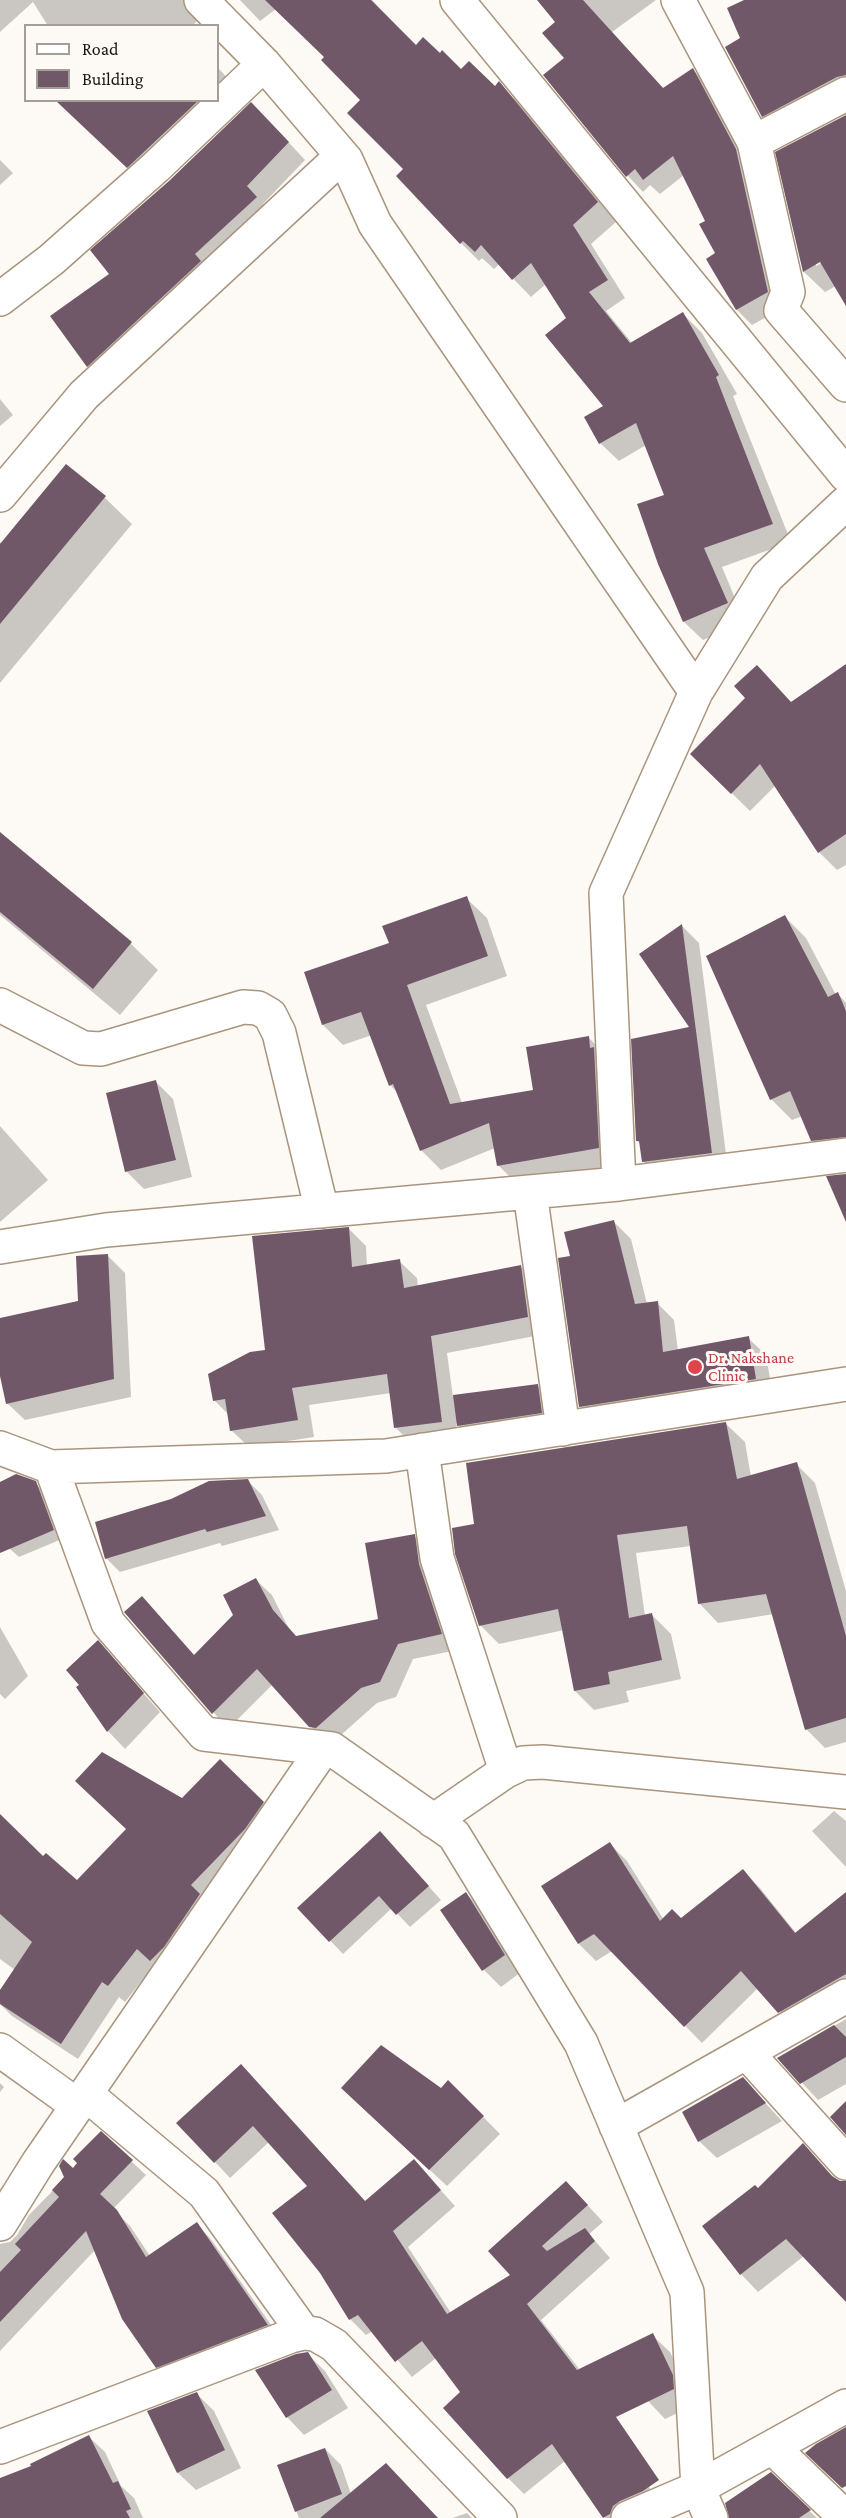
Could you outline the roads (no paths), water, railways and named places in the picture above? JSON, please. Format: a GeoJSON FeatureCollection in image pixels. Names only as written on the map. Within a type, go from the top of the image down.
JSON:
{"type":"FeatureCollection","features":[{"type":"Feature","properties":{"kind":"street"},"geometry":{"type":"LineString","coordinates":[[201,0],[264,64],[352,169],[375,224],[696,692]]}},
{"type":"Feature","properties":{"kind":"street"},"geometry":{"type":"LineString","coordinates":[[457,0],[846,475]]}},
{"type":"Feature","properties":{"kind":"street"},"geometry":{"type":"LineString","coordinates":[[678,0],[754,142],[788,292],[781,310],[846,385]]}},
{"type":"Feature","properties":{"kind":"street"},"geometry":{"type":"LineString","coordinates":[[0,299],[51,260],[122,198],[264,64]]}},
{"type":"Feature","properties":{"kind":"street"},"geometry":{"type":"LineString","coordinates":[[754,142],[846,94]]}},
{"type":"Feature","properties":{"kind":"street"},"geometry":{"type":"LineString","coordinates":[[0,495],[84,395],[342,156]]}},
{"type":"Feature","properties":{"kind":"street"},"geometry":{"type":"LineString","coordinates":[[619,1184],[606,893],[696,692],[767,577],[846,503]]}},
{"type":"Feature","properties":{"kind":"street"},"geometry":{"type":"LineString","coordinates":[[0,1005],[83,1048],[101,1049],[243,1007],[258,1008],[270,1015],[279,1033],[322,1211]]}},
{"type":"Feature","properties":{"kind":"street"},"geometry":{"type":"LineString","coordinates":[[0,1247],[106,1230],[619,1184],[846,1155]]}},
{"type":"Feature","properties":{"kind":"street"},"geometry":{"type":"LineString","coordinates":[[530,1192],[563,1428]]}},
{"type":"Feature","properties":{"kind":"street"},"geometry":{"type":"LineString","coordinates":[[0,1448],[51,1467],[386,1456],[846,1384]]}},
{"type":"Feature","properties":{"kind":"street"},"geometry":{"type":"LineString","coordinates":[[422,1450],[437,1558],[506,1771]]}},
{"type":"Feature","properties":{"kind":"street"},"geometry":{"type":"LineString","coordinates":[[51,1467],[108,1623],[204,1734],[332,1749],[454,1835],[581,2043],[687,2292],[698,2488],[711,2518]]}},
{"type":"Feature","properties":{"kind":"street"},"geometry":{"type":"LineString","coordinates":[[0,2224],[38,2163],[323,1749]]}},
{"type":"Feature","properties":{"kind":"street"},"geometry":{"type":"LineString","coordinates":[[433,1821],[506,1771],[523,1763],[543,1762],[846,1792]]}},
{"type":"Feature","properties":{"kind":"street"},"geometry":{"type":"LineString","coordinates":[[616,2126],[846,1996]]}},
{"type":"Feature","properties":{"kind":"street"},"geometry":{"type":"LineString","coordinates":[[0,2050],[82,2100],[204,2193],[303,2333]]}},
{"type":"Feature","properties":{"kind":"street"},"geometry":{"type":"LineString","coordinates":[[747,2053],[846,2163]]}},
{"type":"Feature","properties":{"kind":"street"},"geometry":{"type":"LineString","coordinates":[[0,2447],[303,2333],[315,2334],[334,2345],[500,2518]]}},
{"type":"Feature","properties":{"kind":"street"},"geometry":{"type":"LineString","coordinates":[[628,2518],[698,2488],[846,2406]]}},
{"type":"Feature","properties":{"kind":"street"},"geometry":{"type":"LineString","coordinates":[[772,2447],[846,2518]]}},
{"type":"Feature","properties":{"kind":"place","name":"Dr. Nakshane Clinic"},"geometry":{"type":"Point","coordinates":[695,1367]}}]}
